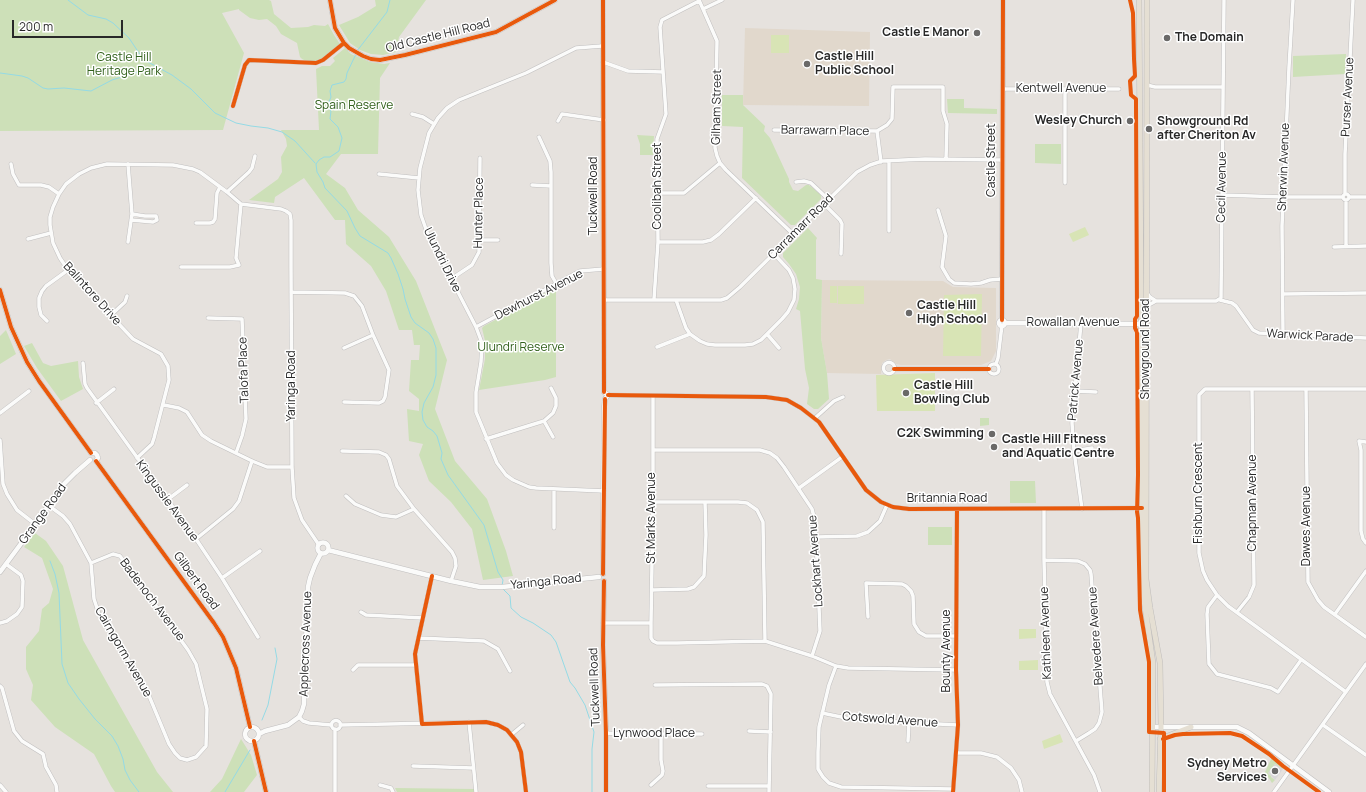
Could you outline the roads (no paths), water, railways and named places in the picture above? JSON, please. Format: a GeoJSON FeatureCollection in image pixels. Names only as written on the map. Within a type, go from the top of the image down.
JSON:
{"type":"FeatureCollection","features":[{"type":"Feature","properties":{"kind":"main road","name":"Showground Road"},"geometry":{"type":"LineString","coordinates":[[1139,0],[1146,579],[1160,663],[1161,727],[1158,792]]}},
{"type":"Feature","properties":{"kind":"main road","name":"Showground Road"},"geometry":{"type":"LineString","coordinates":[[1146,0],[1147,306],[1144,324],[1142,508],[1143,593],[1153,664],[1152,792]]}},
{"type":"Feature","properties":{"kind":"main road"},"geometry":{"type":"LineString","coordinates":[[1140,97],[1142,91],[1147,85]]}},
{"type":"Feature","properties":{"kind":"main road"},"geometry":{"type":"LineString","coordinates":[[1160,739],[1191,727]]}},
{"type":"Feature","properties":{"kind":"street","name":"Old Castle Hill Road"},"geometry":{"type":"LineString","coordinates":[[330,0],[335,28],[344,43],[349,48],[371,59],[390,59],[496,32],[555,0]]}},
{"type":"Feature","properties":{"kind":"street","name":"Tuckwell Road"},"geometry":{"type":"LineString","coordinates":[[602,0],[606,395],[601,575],[606,578],[604,581],[603,623],[606,792]]}},
{"type":"Feature","properties":{"kind":"street","name":"Gilham Street"},"geometry":{"type":"LineString","coordinates":[[699,0],[717,41],[716,148],[720,163],[793,234]]}},
{"type":"Feature","properties":{"kind":"street","name":"Coolibah Street"},"geometry":{"type":"LineString","coordinates":[[654,299],[658,242],[657,139],[666,114],[660,28],[662,20],[699,0]]}},
{"type":"Feature","properties":{"kind":"street"},"geometry":{"type":"LineString","coordinates":[[703,8],[722,0]]}},
{"type":"Feature","properties":{"kind":"street","name":"Castle Street"},"geometry":{"type":"LineString","coordinates":[[996,364],[1003,323],[1003,0]]}},
{"type":"Feature","properties":{"kind":"street","name":"Cecil Avenue"},"geometry":{"type":"LineString","coordinates":[[1220,300],[1224,0]]}},
{"type":"Feature","properties":{"kind":"street","name":"Sherwin Avenue"},"geometry":{"type":"LineString","coordinates":[[1283,335],[1282,226],[1293,0]]}},
{"type":"Feature","properties":{"kind":"street","name":"Purser Avenue"},"geometry":{"type":"LineString","coordinates":[[1346,246],[1346,154],[1353,0]]}},
{"type":"Feature","properties":{"kind":"street"},"geometry":{"type":"LineString","coordinates":[[233,106],[245,65],[250,60],[316,63],[323,60],[344,43]]}},
{"type":"Feature","properties":{"kind":"street","name":"Ulundri Drive"},"geometry":{"type":"LineString","coordinates":[[602,46],[576,48],[526,73],[460,100],[447,108],[434,124],[428,137],[419,178],[419,202],[424,224],[430,240],[476,327],[482,343],[481,362],[475,403],[479,422],[497,463],[506,475],[529,487],[604,491]]}},
{"type":"Feature","properties":{"kind":"street"},"geometry":{"type":"LineString","coordinates":[[603,62],[628,71],[663,72]]}},
{"type":"Feature","properties":{"kind":"street"},"geometry":{"type":"LineString","coordinates":[[1147,85],[1155,87],[1223,88]]}},
{"type":"Feature","properties":{"kind":"street"},"geometry":{"type":"LineString","coordinates":[[881,162],[877,131],[892,120],[893,87],[943,87],[943,111],[947,124],[946,159]]}},
{"type":"Feature","properties":{"kind":"street"},"geometry":{"type":"LineString","coordinates":[[1147,92],[1155,87]]}},
{"type":"Feature","properties":{"kind":"street","name":"Kentwell Avenue"},"geometry":{"type":"LineString","coordinates":[[1003,89],[1119,89]]}},
{"type":"Feature","properties":{"kind":"street"},"geometry":{"type":"LineString","coordinates":[[1065,90],[1065,184]]}},
{"type":"Feature","properties":{"kind":"street"},"geometry":{"type":"LineString","coordinates":[[412,114],[423,117],[434,124]]}},
{"type":"Feature","properties":{"kind":"street"},"geometry":{"type":"LineString","coordinates":[[558,121],[562,114],[604,120]]}},
{"type":"Feature","properties":{"kind":"street","name":"Barrawarn Place"},"geometry":{"type":"LineString","coordinates":[[774,130],[877,131]]}},
{"type":"Feature","properties":{"kind":"street"},"geometry":{"type":"LineString","coordinates":[[539,138],[550,161],[551,270],[552,276],[556,283]]}},
{"type":"Feature","properties":{"kind":"street"},"geometry":{"type":"LineString","coordinates":[[227,192],[249,172],[252,168],[255,156]]}},
{"type":"Feature","properties":{"kind":"street","name":"Hunter Place"},"geometry":{"type":"LineString","coordinates":[[451,278],[472,265],[479,252],[480,158]]}},
{"type":"Feature","properties":{"kind":"street","name":"Carramarr Road"},"geometry":{"type":"LineString","coordinates":[[604,300],[721,300],[727,298],[737,291],[828,199],[857,172],[881,162],[889,161],[946,159],[1002,160]]}},
{"type":"Feature","properties":{"kind":"street"},"geometry":{"type":"LineString","coordinates":[[889,161],[889,231]]}},
{"type":"Feature","properties":{"kind":"street"},"geometry":{"type":"LineString","coordinates":[[658,194],[684,194],[720,163]]}},
{"type":"Feature","properties":{"kind":"street"},"geometry":{"type":"LineString","coordinates":[[12,164],[13,174],[19,186],[41,185],[49,187],[59,194]]}},
{"type":"Feature","properties":{"kind":"street","name":"Balintore Drive"},"geometry":{"type":"LineString","coordinates":[[137,458],[152,444],[164,405],[170,372],[165,360],[155,351],[134,339],[110,316],[68,270],[56,250],[51,233],[50,217],[53,208],[59,194],[66,184],[78,174],[91,168],[107,164],[173,165],[193,169],[206,176],[241,204]]}},
{"type":"Feature","properties":{"kind":"street"},"geometry":{"type":"LineString","coordinates":[[128,164],[132,214],[128,242]]}},
{"type":"Feature","properties":{"kind":"street"},"geometry":{"type":"LineString","coordinates":[[379,174],[419,178]]}},
{"type":"Feature","properties":{"kind":"street"},"geometry":{"type":"LineString","coordinates":[[796,182],[804,181],[811,183],[828,199]]}},
{"type":"Feature","properties":{"kind":"street"},"geometry":{"type":"LineString","coordinates":[[532,185],[551,186]]}},
{"type":"Feature","properties":{"kind":"street"},"geometry":{"type":"LineString","coordinates":[[196,224],[210,223],[215,219],[217,193],[220,187]]}},
{"type":"Feature","properties":{"kind":"street"},"geometry":{"type":"LineString","coordinates":[[1222,195],[1366,197]]}},
{"type":"Feature","properties":{"kind":"street"},"geometry":{"type":"LineString","coordinates":[[658,242],[703,242],[711,240],[756,198]]}},
{"type":"Feature","properties":{"kind":"street"},"geometry":{"type":"LineString","coordinates":[[181,267],[230,267],[239,265],[236,258],[241,204]]}},
{"type":"Feature","properties":{"kind":"street","name":"Yaringa Road"},"geometry":{"type":"LineString","coordinates":[[241,204],[286,211],[290,214],[292,467],[294,498],[302,520],[319,545]]}},
{"type":"Feature","properties":{"kind":"street"},"geometry":{"type":"LineString","coordinates":[[824,204],[842,224],[841,254]]}},
{"type":"Feature","properties":{"kind":"street"},"geometry":{"type":"LineString","coordinates":[[938,210],[946,236],[942,267],[949,279],[954,283],[971,284],[1002,279]]}},
{"type":"Feature","properties":{"kind":"street"},"geometry":{"type":"LineString","coordinates":[[131,220],[153,222],[157,220],[156,216],[132,214]]}},
{"type":"Feature","properties":{"kind":"street"},"geometry":{"type":"LineString","coordinates":[[28,239],[51,233]]}},
{"type":"Feature","properties":{"kind":"street"},"geometry":{"type":"LineString","coordinates":[[480,240],[498,240]]}},
{"type":"Feature","properties":{"kind":"street"},"geometry":{"type":"LineString","coordinates":[[1334,247],[1366,246]]}},
{"type":"Feature","properties":{"kind":"street"},"geometry":{"type":"LineString","coordinates":[[676,300],[686,328],[690,334],[700,341],[707,344],[753,344],[761,340],[788,312],[794,300],[795,289],[793,278],[789,270],[774,254]]}},
{"type":"Feature","properties":{"kind":"street","name":"Dewhurst Avenue"},"geometry":{"type":"LineString","coordinates":[[476,327],[580,271],[604,269]]}},
{"type":"Feature","properties":{"kind":"street"},"geometry":{"type":"LineString","coordinates":[[47,321],[41,315],[39,298],[46,286],[68,270]]}},
{"type":"Feature","properties":{"kind":"street"},"geometry":{"type":"LineString","coordinates":[[0,290],[1,301],[16,341],[26,362],[91,453],[95,453],[97,455],[98,458],[93,462],[90,460],[89,456],[91,453]]}},
{"type":"Feature","properties":{"kind":"street"},"geometry":{"type":"LineString","coordinates":[[291,292],[345,293],[354,296],[362,306],[373,336],[389,370],[386,397],[379,403],[344,402]]}},
{"type":"Feature","properties":{"kind":"street"},"geometry":{"type":"LineString","coordinates":[[1147,292],[1150,297],[1156,301]]}},
{"type":"Feature","properties":{"kind":"street"},"geometry":{"type":"LineString","coordinates":[[1283,294],[1366,293]]}},
{"type":"Feature","properties":{"kind":"street"},"geometry":{"type":"LineString","coordinates":[[110,316],[125,302],[127,296]]}},
{"type":"Feature","properties":{"kind":"street"},"geometry":{"type":"LineString","coordinates":[[1147,306],[1156,301],[1220,300]]}},
{"type":"Feature","properties":{"kind":"street","name":"Warwick Parade"},"geometry":{"type":"LineString","coordinates":[[1220,300],[1232,303],[1236,306],[1250,327],[1256,332],[1283,335],[1366,338]]}},
{"type":"Feature","properties":{"kind":"street","name":"Talofa Place"},"geometry":{"type":"LineString","coordinates":[[208,318],[242,319],[246,419],[236,453]]}},
{"type":"Feature","properties":{"kind":"street","name":"Rowallan Avenue"},"geometry":{"type":"LineString","coordinates":[[1003,323],[1144,324]]}},
{"type":"Feature","properties":{"kind":"street","name":"Patrick Avenue"},"geometry":{"type":"LineString","coordinates":[[1081,323],[1072,423],[1074,451],[1082,509]]}},
{"type":"Feature","properties":{"kind":"street"},"geometry":{"type":"LineString","coordinates":[[657,347],[690,334]]}},
{"type":"Feature","properties":{"kind":"street"},"geometry":{"type":"LineString","coordinates":[[767,334],[780,348]]}},
{"type":"Feature","properties":{"kind":"street"},"geometry":{"type":"LineString","coordinates":[[344,348],[373,336]]}},
{"type":"Feature","properties":{"kind":"street","name":"Kingussie Avenue"},"geometry":{"type":"LineString","coordinates":[[83,363],[85,384],[96,403],[196,539],[258,637]]}},
{"type":"Feature","properties":{"kind":"street"},"geometry":{"type":"LineString","coordinates":[[894,369],[989,369],[991,373],[996,373],[999,368],[996,364],[991,365],[989,369]]}},
{"type":"Feature","properties":{"kind":"street"},"geometry":{"type":"LineString","coordinates":[[486,439],[544,421],[553,413],[556,406],[556,396],[552,388]]}},
{"type":"Feature","properties":{"kind":"street"},"geometry":{"type":"LineString","coordinates":[[96,403],[114,389]]}},
{"type":"Feature","properties":{"kind":"street","name":"Fishburn Crescent"},"geometry":{"type":"LineString","coordinates":[[1346,692],[1228,606],[1217,595],[1203,571],[1200,553],[1199,395],[1205,389],[1366,389]]}},
{"type":"Feature","properties":{"kind":"street","name":"Dawes Avenue"},"geometry":{"type":"LineString","coordinates":[[1306,389],[1308,582],[1318,600],[1324,607],[1366,637]]}},
{"type":"Feature","properties":{"kind":"street","name":"Chapman Avenue"},"geometry":{"type":"LineString","coordinates":[[1237,612],[1249,597],[1254,585],[1252,390]]}},
{"type":"Feature","properties":{"kind":"street"},"geometry":{"type":"LineString","coordinates":[[0,413],[29,391]]}},
{"type":"Feature","properties":{"kind":"street"},"geometry":{"type":"LineString","coordinates":[[1074,391],[1096,392]]}},
{"type":"Feature","properties":{"kind":"street","name":"Britannia Road"},"geometry":{"type":"LineString","coordinates":[[606,395],[771,397],[791,402],[815,418],[866,490],[876,499],[887,505],[909,509],[1142,508]]}},
{"type":"Feature","properties":{"kind":"street","name":"St Marks Avenue"},"geometry":{"type":"LineString","coordinates":[[653,396],[652,640],[657,643],[765,641]]}},
{"type":"Feature","properties":{"kind":"street"},"geometry":{"type":"LineString","coordinates":[[815,418],[834,401],[843,397]]}},
{"type":"Feature","properties":{"kind":"street"},"geometry":{"type":"LineString","coordinates":[[164,405],[179,408],[187,412],[202,435],[252,461],[267,467],[292,467]]}},
{"type":"Feature","properties":{"kind":"street"},"geometry":{"type":"LineString","coordinates":[[544,421],[553,437]]}},
{"type":"Feature","properties":{"kind":"street"},"geometry":{"type":"LineString","coordinates":[[0,440],[2,484],[13,504],[22,515],[35,524]]}},
{"type":"Feature","properties":{"kind":"street"},"geometry":{"type":"LineString","coordinates":[[1366,442],[1359,441],[1361,450],[1361,531],[1366,543]]}},
{"type":"Feature","properties":{"kind":"street"},"geometry":{"type":"LineString","coordinates":[[1074,451],[1092,448]]}},
{"type":"Feature","properties":{"kind":"street","name":"Lockhart Avenue"},"geometry":{"type":"LineString","coordinates":[[653,450],[760,450],[770,453],[777,458],[812,509],[816,537],[820,631],[812,656]]}},
{"type":"Feature","properties":{"kind":"street"},"geometry":{"type":"LineString","coordinates":[[342,451],[379,452],[386,455],[389,459],[397,486],[452,552],[455,558],[456,566],[451,581]]}},
{"type":"Feature","properties":{"kind":"street"},"geometry":{"type":"LineString","coordinates":[[799,488],[842,457]]}},
{"type":"Feature","properties":{"kind":"street","name":"Grange Road"},"geometry":{"type":"LineString","coordinates":[[0,572],[63,485],[90,460]]}},
{"type":"Feature","properties":{"kind":"street","name":"Gilbert Road"},"geometry":{"type":"LineString","coordinates":[[96,460],[223,637],[236,668],[250,727]]}},
{"type":"Feature","properties":{"kind":"street"},"geometry":{"type":"LineString","coordinates":[[196,539],[234,509],[239,501],[252,461]]}},
{"type":"Feature","properties":{"kind":"street"},"geometry":{"type":"LineString","coordinates":[[167,500],[187,485]]}},
{"type":"Feature","properties":{"kind":"street"},"geometry":{"type":"LineString","coordinates":[[554,489],[554,528]]}},
{"type":"Feature","properties":{"kind":"street"},"geometry":{"type":"LineString","coordinates":[[346,496],[355,504],[381,515],[396,517],[414,508]]}},
{"type":"Feature","properties":{"kind":"street"},"geometry":{"type":"LineString","coordinates":[[653,502],[738,502],[747,503],[757,510],[761,515],[763,522],[765,641],[812,656],[836,666],[848,668],[956,670]]}},
{"type":"Feature","properties":{"kind":"street"},"geometry":{"type":"LineString","coordinates":[[652,590],[688,590],[694,587],[704,576],[706,535],[705,502]]}},
{"type":"Feature","properties":{"kind":"street","name":"Cairngorm Avenue"},"geometry":{"type":"LineString","coordinates":[[48,505],[63,516],[70,524],[90,563],[94,599],[99,614],[142,680],[166,737],[173,750],[180,758],[187,760],[194,758],[206,746],[207,705]]}},
{"type":"Feature","properties":{"kind":"street"},"geometry":{"type":"LineString","coordinates":[[816,537],[857,536],[868,532],[880,521],[887,505]]}},
{"type":"Feature","properties":{"kind":"street","name":"Bounty Avenue"},"geometry":{"type":"LineString","coordinates":[[953,791],[958,725],[956,670],[957,509]]}},
{"type":"Feature","properties":{"kind":"street","name":"Kathleen Avenue"},"geometry":{"type":"LineString","coordinates":[[1044,509],[1047,682],[1050,694],[1096,780],[1100,792]]}},
{"type":"Feature","properties":{"kind":"street"},"geometry":{"type":"LineString","coordinates":[[868,532],[871,537]]}},
{"type":"Feature","properties":{"kind":"street"},"geometry":{"type":"LineString","coordinates":[[324,542],[328,545],[327,553],[321,553],[319,551],[319,545],[324,542]]}},
{"type":"Feature","properties":{"kind":"street","name":"Yaringa Road"},"geometry":{"type":"LineString","coordinates":[[328,550],[451,581],[490,587],[601,575]]}},
{"type":"Feature","properties":{"kind":"street"},"geometry":{"type":"LineString","coordinates":[[222,578],[260,551]]}},
{"type":"Feature","properties":{"kind":"street","name":"Applecross Avenue"},"geometry":{"type":"LineString","coordinates":[[298,717],[304,704],[308,586],[312,571],[321,553]]}},
{"type":"Feature","properties":{"kind":"street","name":"Badenoch Avenue"},"geometry":{"type":"LineString","coordinates":[[90,563],[113,554],[120,556],[188,650],[196,664],[207,705]]}},
{"type":"Feature","properties":{"kind":"street","name":"Belvedere Avenue"},"geometry":{"type":"LineString","coordinates":[[1044,560],[1078,561],[1087,566],[1091,574],[1102,712],[1099,723],[1095,729],[1076,741]]}},
{"type":"Feature","properties":{"kind":"street"},"geometry":{"type":"LineString","coordinates":[[0,623],[17,614],[22,607],[23,581],[21,575],[6,564]]}},
{"type":"Feature","properties":{"kind":"street"},"geometry":{"type":"LineString","coordinates":[[1335,614],[1366,570]]}},
{"type":"Feature","properties":{"kind":"street"},"geometry":{"type":"LineString","coordinates":[[422,724],[416,654],[432,576]]}},
{"type":"Feature","properties":{"kind":"street"},"geometry":{"type":"LineString","coordinates":[[868,616],[866,583],[902,584],[911,591],[913,596],[914,624],[919,632],[926,636],[956,636]]}},
{"type":"Feature","properties":{"kind":"street"},"geometry":{"type":"LineString","coordinates":[[1217,595],[1208,607],[1207,614],[1209,664],[1217,674],[1271,688],[1278,692],[1301,660]]}},
{"type":"Feature","properties":{"kind":"street"},"geometry":{"type":"LineString","coordinates":[[361,612],[366,615],[423,618]]}},
{"type":"Feature","properties":{"kind":"street"},"geometry":{"type":"LineString","coordinates":[[603,623],[651,623]]}},
{"type":"Feature","properties":{"kind":"street"},"geometry":{"type":"LineString","coordinates":[[419,638],[484,641],[498,649],[510,671]]}},
{"type":"Feature","properties":{"kind":"street"},"geometry":{"type":"LineString","coordinates":[[1280,792],[1275,791],[1366,664]]}},
{"type":"Feature","properties":{"kind":"street"},"geometry":{"type":"LineString","coordinates":[[353,670],[358,665],[416,665]]}},
{"type":"Feature","properties":{"kind":"street"},"geometry":{"type":"LineString","coordinates":[[836,666],[819,727],[818,769],[823,777],[829,783],[841,787],[953,791]]}},
{"type":"Feature","properties":{"kind":"street"},"geometry":{"type":"LineString","coordinates":[[655,684],[762,684],[767,686],[771,694],[769,792]]}},
{"type":"Feature","properties":{"kind":"street"},"geometry":{"type":"LineString","coordinates":[[1,687],[14,731],[22,741],[43,754],[46,767],[56,786],[57,792]]}},
{"type":"Feature","properties":{"kind":"street","name":"Cotswold Avenue"},"geometry":{"type":"LineString","coordinates":[[822,713],[846,718],[958,725]]}},
{"type":"Feature","properties":{"kind":"street"},"geometry":{"type":"LineString","coordinates":[[254,741],[258,738],[259,734],[288,725],[298,717],[309,723],[331,725],[335,729],[335,792]]}},
{"type":"Feature","properties":{"kind":"street"},"geometry":{"type":"LineString","coordinates":[[331,725],[333,721],[339,722],[340,725]]}},
{"type":"Feature","properties":{"kind":"street"},"geometry":{"type":"LineString","coordinates":[[469,722],[476,792]]}},
{"type":"Feature","properties":{"kind":"street"},"geometry":{"type":"LineString","coordinates":[[335,729],[340,725],[469,722],[486,722],[498,725],[507,730],[517,742],[521,752],[526,792]]}},
{"type":"Feature","properties":{"kind":"street"},"geometry":{"type":"LineString","coordinates":[[908,741],[909,722]]}},
{"type":"Feature","properties":{"kind":"street"},"geometry":{"type":"LineString","coordinates":[[511,735],[523,725]]}},
{"type":"Feature","properties":{"kind":"street"},"geometry":{"type":"LineString","coordinates":[[1323,725],[1366,755]]}},
{"type":"Feature","properties":{"kind":"street"},"geometry":{"type":"LineString","coordinates":[[254,741],[246,738],[246,730],[250,727],[256,728],[259,734]]}},
{"type":"Feature","properties":{"kind":"street"},"geometry":{"type":"LineString","coordinates":[[1152,727],[1233,727],[1242,729],[1329,792]]}},
{"type":"Feature","properties":{"kind":"street"},"geometry":{"type":"LineString","coordinates":[[749,731],[771,732]]}},
{"type":"Feature","properties":{"kind":"street","name":"Lynwood Place"},"geometry":{"type":"LineString","coordinates":[[606,733],[635,736],[645,734],[702,734]]}},
{"type":"Feature","properties":{"kind":"street"},"geometry":{"type":"LineString","coordinates":[[651,785],[662,775],[663,771],[661,760],[661,734]]}},
{"type":"Feature","properties":{"kind":"street"},"geometry":{"type":"LineString","coordinates":[[254,741],[266,792]]}},
{"type":"Feature","properties":{"kind":"street"},"geometry":{"type":"LineString","coordinates":[[956,753],[981,753],[997,757],[1011,768],[1019,780],[1022,792]]}},
{"type":"Feature","properties":{"kind":"street"},"geometry":{"type":"LineString","coordinates":[[413,766],[473,768]]}},
{"type":"Feature","properties":{"kind":"street"},"geometry":{"type":"LineString","coordinates":[[0,785],[6,792]]}},
{"type":"Feature","properties":{"kind":"street"},"geometry":{"type":"LineString","coordinates":[[380,785],[391,788],[393,792]]}},
{"type":"Feature","properties":{"kind":"street"},"geometry":{"type":"LineString","coordinates":[[708,786],[769,786]]}},
{"type":"Feature","properties":{"kind":"waterway"},"geometry":{"type":"LineString","coordinates":[[68,0],[88,15],[106,19],[113,23],[129,38],[141,56],[148,62],[172,75],[191,89],[215,113],[236,123],[268,128],[282,132],[295,141],[315,163]]}},
{"type":"Feature","properties":{"kind":"waterway"},"geometry":{"type":"LineString","coordinates":[[357,51],[387,12],[390,0]]}},
{"type":"Feature","properties":{"kind":"waterway"},"geometry":{"type":"LineString","coordinates":[[356,54],[344,82],[332,85],[330,91],[331,97],[328,104],[328,108],[331,111],[330,119],[338,127],[342,138],[339,151],[330,157],[324,157],[319,160],[316,164],[317,172],[325,188],[347,211],[360,236],[388,253],[398,274],[411,317],[415,323],[429,333],[433,339],[436,348],[436,375],[433,387],[424,403],[422,412],[423,420],[427,427],[437,436],[442,453],[441,459],[448,475],[484,525],[498,572],[503,580],[502,586]]}},
{"type":"Feature","properties":{"kind":"waterway"},"geometry":{"type":"LineString","coordinates":[[0,73],[22,76],[28,78],[43,88],[48,89],[64,88],[91,91],[112,80],[154,67]]}},
{"type":"Feature","properties":{"kind":"waterway"},"geometry":{"type":"LineString","coordinates":[[50,561],[55,574],[59,593],[62,664],[68,683],[95,719],[112,736],[123,759],[125,770],[139,792]]}},
{"type":"Feature","properties":{"kind":"waterway"},"geometry":{"type":"LineString","coordinates":[[503,589],[510,596],[511,608],[521,617],[551,635],[556,642],[570,682],[585,705],[594,732],[592,749],[592,792]]}},
{"type":"Feature","properties":{"kind":"waterway"},"geometry":{"type":"LineString","coordinates":[[262,720],[268,705],[277,659],[275,648]]}},
{"type":"Feature","properties":{"kind":"waterway"},"geometry":{"type":"LineString","coordinates":[[225,792],[250,750]]}},
{"type":"Feature","properties":{"kind":"place","name":"Castle E Manor"},"geometry":{"type":"Point","coordinates":[977,33]}},
{"type":"Feature","properties":{"kind":"place","name":"The Domain"},"geometry":{"type":"Point","coordinates":[1167,38]}},
{"type":"Feature","properties":{"kind":"place","name":"Castle Hill Public School"},"geometry":{"type":"Point","coordinates":[807,64]}},
{"type":"Feature","properties":{"kind":"place","name":"Wesley Church"},"geometry":{"type":"Point","coordinates":[1130,121]}},
{"type":"Feature","properties":{"kind":"place","name":"Showground Rd after Cheriton Av"},"geometry":{"type":"Point","coordinates":[1149,129]}},
{"type":"Feature","properties":{"kind":"place","name":"Castle Hill High School"},"geometry":{"type":"Point","coordinates":[909,313]}},
{"type":"Feature","properties":{"kind":"place","name":"Castle Hill Bowling Club"},"geometry":{"type":"Point","coordinates":[906,393]}},
{"type":"Feature","properties":{"kind":"place","name":"C2K Swimming"},"geometry":{"type":"Point","coordinates":[992,434]}},
{"type":"Feature","properties":{"kind":"place","name":"Castle Hill Fitness and Aquatic Centre"},"geometry":{"type":"Point","coordinates":[994,447]}},
{"type":"Feature","properties":{"kind":"place","name":"Sydney Metro Services"},"geometry":{"type":"Point","coordinates":[1275,771]}},
{"type":"Feature","properties":{"kind":"park label","name":"Castle Hill Heritage Park"},"geometry":{"type":"Point","coordinates":[124,65]}},
{"type":"Feature","properties":{"kind":"park label","name":"Spain Reserve"},"geometry":{"type":"Point","coordinates":[354,106]}},
{"type":"Feature","properties":{"kind":"park label","name":"Ulundri Reserve"},"geometry":{"type":"Point","coordinates":[521,348]}}]}
